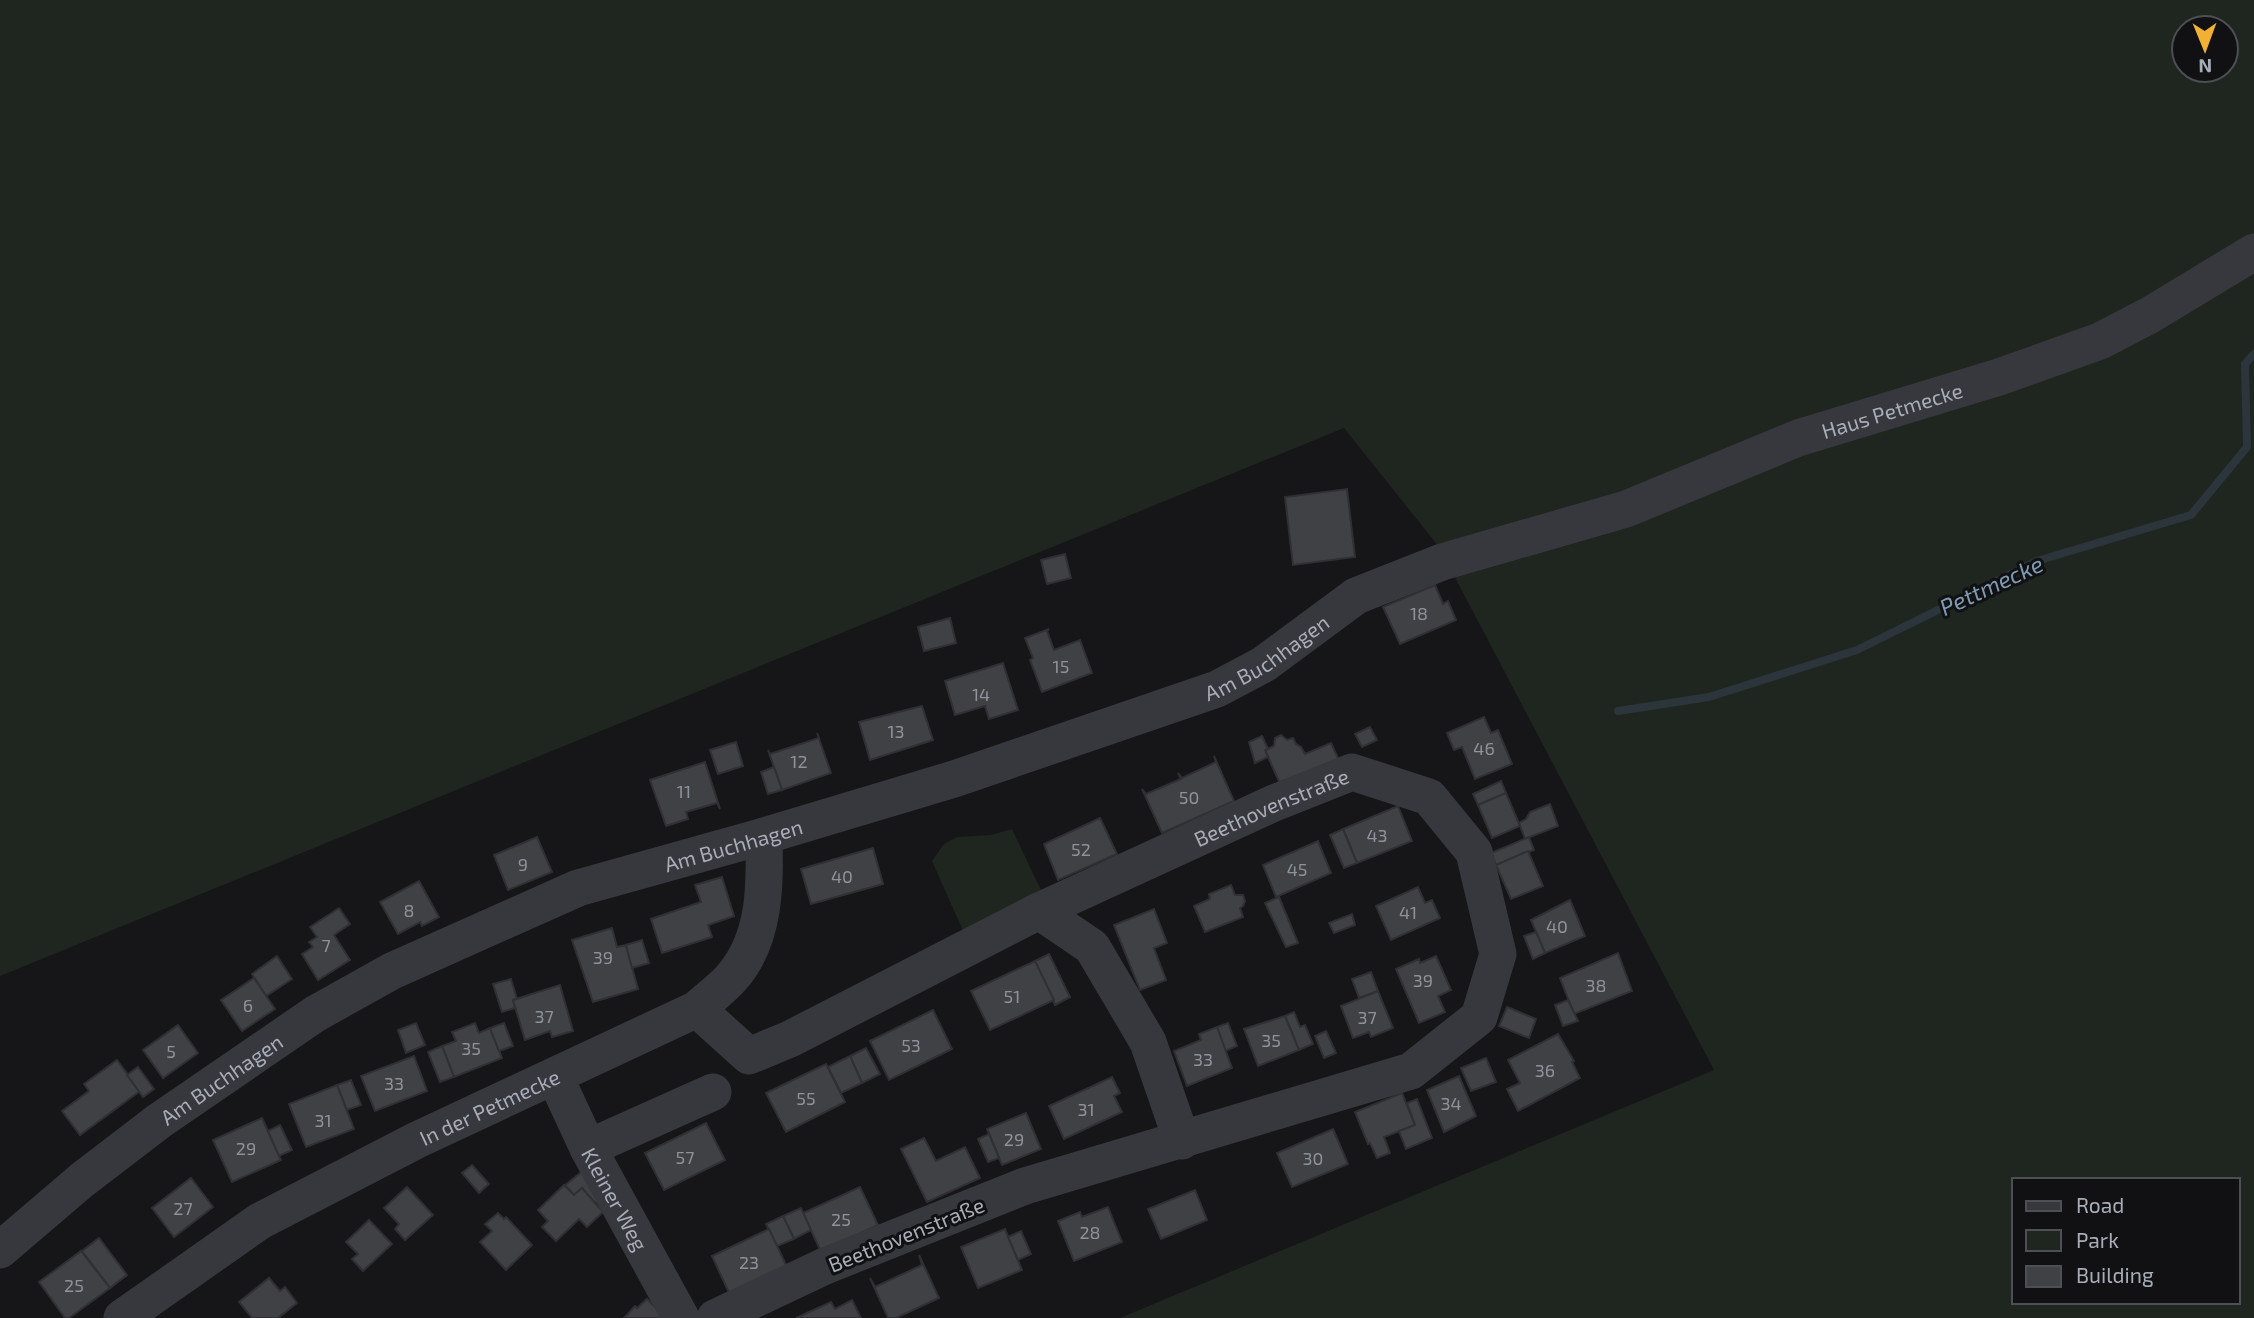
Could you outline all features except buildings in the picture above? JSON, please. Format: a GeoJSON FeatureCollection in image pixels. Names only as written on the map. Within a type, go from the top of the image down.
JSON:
{"type":"FeatureCollection","features":[{"type":"Feature","properties":{"kind":"street","name":"Haus Petmecke"},"geometry":{"type":"LineString","coordinates":[[1518,540],[1626,509],[1798,438],[1999,377],[2100,341],[2150,315],[2254,252]]}},
{"type":"Feature","properties":{"kind":"street","name":"Am Buchhagen"},"geometry":{"type":"LineString","coordinates":[[0,1250],[82,1180],[159,1121],[315,1014],[392,971],[578,888],[954,779],[1217,689],[1264,664],[1356,596],[1442,562],[1518,540]]}},
{"type":"Feature","properties":{"kind":"street","name":"Beethovenstraße"},"geometry":{"type":"LineString","coordinates":[[697,1009],[749,1056],[790,1039],[1040,911],[1273,803],[1352,772],[1429,797],[1474,852],[1498,954],[1479,1017],[1411,1071],[1025,1186],[825,1266],[715,1318]]}},
{"type":"Feature","properties":{"kind":"street","name":"In der Petmecke"},"geometry":{"type":"LineString","coordinates":[[122,1318],[260,1221],[417,1140],[697,1009],[733,975],[754,943],[765,873],[764,836]]}},
{"type":"Feature","properties":{"kind":"street"},"geometry":{"type":"LineString","coordinates":[[1040,911],[1092,947],[1148,1042],[1182,1141]]}},
{"type":"Feature","properties":{"kind":"street","name":"Kleiner Weg"},"geometry":{"type":"LineString","coordinates":[[555,1076],[588,1148],[681,1318]]}},
{"type":"Feature","properties":{"kind":"street"},"geometry":{"type":"LineString","coordinates":[[588,1148],[713,1092]]}},
{"type":"Feature","properties":{"kind":"green space"},"geometry":{"type":"Polygon","coordinates":[[[0,0],[2254,0],[2254,1318],[1120,1318],[1714,1070],[1439,547],[1344,428],[0,976],[0,0]]]}},
{"type":"Feature","properties":{"kind":"green space"},"geometry":{"type":"Polygon","coordinates":[[[1012,829],[1047,903],[968,942],[932,861],[944,844],[957,837],[991,835],[1012,829]]]}},
{"type":"Feature","properties":{"kind":"waterway","name":"Pettmecke"},"geometry":{"type":"LineString","coordinates":[[1618,711],[1709,697],[1857,650],[2037,561],[2191,515],[2247,447],[2245,364],[2254,354]]}}]}
